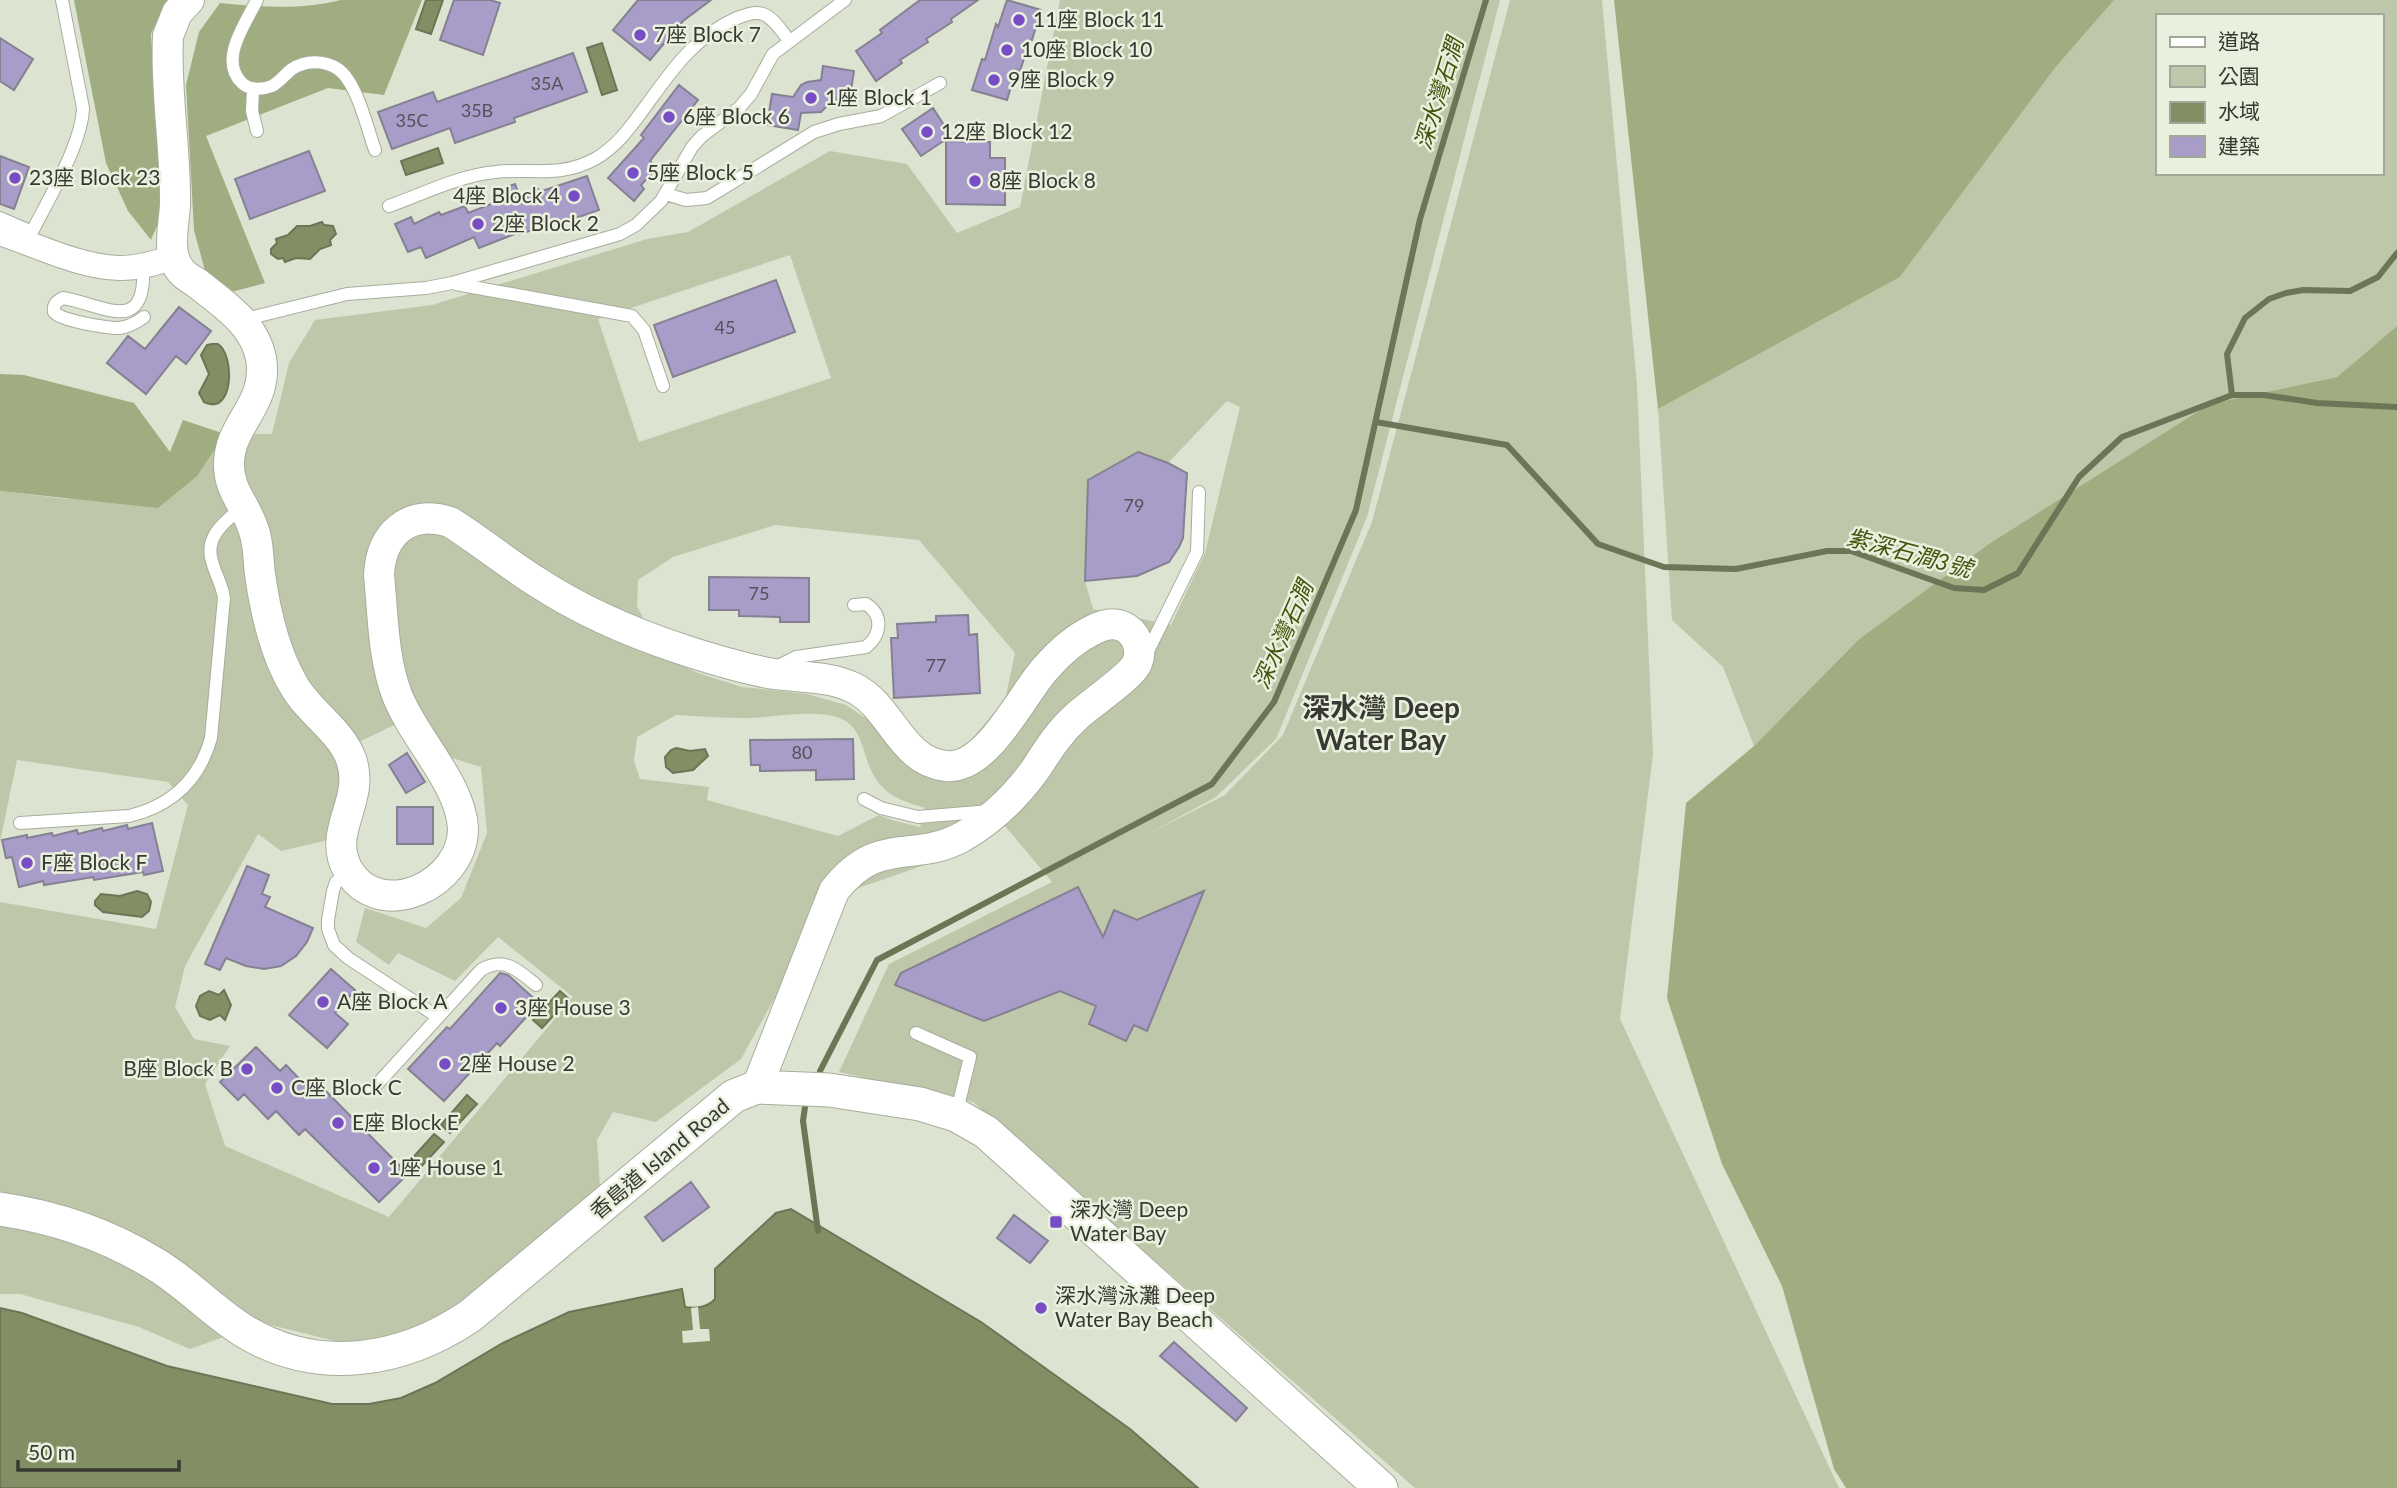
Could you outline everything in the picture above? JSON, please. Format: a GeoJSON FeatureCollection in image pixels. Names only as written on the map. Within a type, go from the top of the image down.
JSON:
{"type":"FeatureCollection","features":[{"type":"Feature","properties":{"kind":"main road","name":"香島道 Island Road"},"geometry":{"type":"LineString","coordinates":[[0,1209],[58,1221],[121,1245],[176,1278],[246,1332],[278,1346],[326,1357],[387,1355],[436,1337],[470,1315],[734,1097],[757,1087],[830,1090],[920,1104],[956,1115],[986,1132],[1381,1488]]}},
{"type":"Feature","properties":{"kind":"street"},"geometry":{"type":"LineString","coordinates":[[189,0],[177,13],[168,36],[175,202],[172,248],[180,270],[242,320],[256,342],[262,369],[258,398],[234,437],[230,451],[230,480],[254,529],[265,600],[274,635],[291,681],[341,741],[352,763],[355,789],[341,840],[342,853],[350,873],[365,888],[393,895],[421,890],[434,883],[449,868],[460,848],[463,834],[458,804],[406,715],[391,676],[379,563],[389,540],[410,522],[426,518],[450,522],[541,585],[629,630],[674,647],[768,673],[822,679],[851,686],[875,702],[916,754],[925,760],[947,766],[962,764],[981,752],[1045,669],[1083,635],[1105,625],[1122,626],[1135,637],[1139,645],[1138,659],[1133,669],[1062,730],[1024,784],[998,811],[952,841],[875,857],[852,871],[842,881],[834,891],[757,1087]]}},
{"type":"Feature","properties":{"kind":"street"},"geometry":{"type":"LineString","coordinates":[[0,233],[29,237],[105,267],[142,266],[174,257]]}},
{"type":"Feature","properties":{"kind":"lane"},"geometry":{"type":"LineString","coordinates":[[0,218],[29,237],[76,140],[83,119],[62,0]]}},
{"type":"Feature","properties":{"kind":"lane"},"geometry":{"type":"LineString","coordinates":[[257,0],[233,49],[232,65],[239,80],[244,86],[253,89],[271,86],[304,63],[327,63],[337,68],[351,83],[375,150]]}},
{"type":"Feature","properties":{"kind":"lane"},"geometry":{"type":"LineString","coordinates":[[242,320],[347,294],[426,288],[452,283],[620,233],[636,225],[666,194],[692,147],[739,108],[751,94],[774,54],[845,0]]}},
{"type":"Feature","properties":{"kind":"lane"},"geometry":{"type":"LineString","coordinates":[[389,206],[476,175],[495,172],[563,171],[594,159],[606,152],[627,131],[688,50],[712,31],[749,13],[765,15],[771,19],[789,40]]}},
{"type":"Feature","properties":{"kind":"lane"},"geometry":{"type":"LineString","coordinates":[[666,194],[686,200],[707,198],[814,132],[881,116],[940,83]]}},
{"type":"Feature","properties":{"kind":"lane"},"geometry":{"type":"LineString","coordinates":[[253,89],[252,111],[257,131]]}},
{"type":"Feature","properties":{"kind":"lane"},"geometry":{"type":"LineString","coordinates":[[142,266],[142,290],[139,298],[128,309],[107,312],[63,298],[56,303],[54,312],[62,318],[111,327],[127,326],[144,317]]}},
{"type":"Feature","properties":{"kind":"lane"},"geometry":{"type":"LineString","coordinates":[[452,283],[632,316],[644,330],[663,386]]}},
{"type":"Feature","properties":{"kind":"lane"},"geometry":{"type":"LineString","coordinates":[[1138,659],[1146,653],[1194,561],[1199,492]]}},
{"type":"Feature","properties":{"kind":"lane"},"geometry":{"type":"LineString","coordinates":[[20,823],[129,816],[145,812],[175,796],[198,771],[211,738],[224,597],[212,562],[211,547],[216,532],[243,506]]}},
{"type":"Feature","properties":{"kind":"lane"},"geometry":{"type":"LineString","coordinates":[[768,673],[796,657],[858,649],[873,641],[879,626],[876,613],[866,604],[854,605]]}},
{"type":"Feature","properties":{"kind":"lane"},"geometry":{"type":"LineString","coordinates":[[864,799],[881,808],[918,817],[977,810],[998,811]]}},
{"type":"Feature","properties":{"kind":"lane"},"geometry":{"type":"LineString","coordinates":[[350,873],[337,882],[332,891],[328,929],[334,946],[438,1017]]}},
{"type":"Feature","properties":{"kind":"lane"},"geometry":{"type":"LineString","coordinates":[[372,1090],[488,965],[506,964],[536,985]]}},
{"type":"Feature","properties":{"kind":"lane"},"geometry":{"type":"LineString","coordinates":[[916,1033],[970,1057],[956,1115]]}},
{"type":"Feature","properties":{"kind":"green space"},"geometry":{"type":"Polygon","coordinates":[[[1060,0],[1500,0],[1367,517],[1276,739],[1216,797],[1146,835],[1225,795],[1283,735],[1372,522],[1510,0],[1602,0],[1637,385],[1653,754],[1620,1019],[1839,1488],[1415,1488],[973,1102],[839,1072],[889,964],[1052,882],[1005,826],[953,855],[853,890],[794,963],[741,1059],[656,1122],[613,1112],[597,1140],[600,1187],[559,1227],[439,1318],[359,1347],[263,1323],[190,1349],[139,1327],[20,1294],[0,1294],[0,902],[156,929],[188,805],[168,782],[17,760],[0,842],[0,491],[68,499],[225,434],[272,434],[289,363],[315,320],[432,305],[647,239],[688,232],[830,151],[907,164],[957,233],[1020,207],[1060,0]],[[790,255],[598,319],[639,442],[831,378],[790,255]],[[1227,401],[1168,463],[1138,452],[1088,480],[1085,581],[1093,609],[1171,625],[1205,553],[1240,407],[1227,401]],[[775,525],[673,557],[638,580],[637,606],[663,657],[698,673],[742,687],[807,694],[846,705],[873,723],[895,750],[950,753],[970,741],[1005,700],[1015,653],[919,540],[775,525]],[[676,715],[637,737],[634,761],[640,779],[709,787],[707,800],[838,836],[879,815],[920,827],[925,808],[886,791],[874,776],[854,729],[837,717],[826,715],[746,718],[676,715]],[[396,724],[359,742],[340,766],[336,838],[281,851],[258,834],[185,966],[175,1007],[194,1039],[230,1046],[205,1084],[225,1146],[389,1217],[573,997],[498,937],[455,981],[398,953],[389,965],[356,942],[365,908],[426,928],[461,898],[487,833],[481,767],[417,747],[396,724]]]}},
{"type":"Feature","properties":{"kind":"green space"},"geometry":{"type":"Polygon","coordinates":[[[2114,0],[2397,0],[2397,326],[2337,377],[2210,404],[1858,640],[1754,746],[1723,667],[1672,620],[1658,409],[1900,277],[2055,68],[2114,0]]]}},
{"type":"Feature","properties":{"kind":"shaded area"},"geometry":{"type":"Polygon","coordinates":[[[74,0],[167,0],[151,34],[160,219],[151,240],[128,211],[106,163],[74,0]]]}},
{"type":"Feature","properties":{"kind":"shaded area"},"geometry":{"type":"Polygon","coordinates":[[[341,0],[422,0],[384,95],[328,88],[206,136],[265,283],[220,295],[205,271],[194,230],[186,85],[199,32],[220,3],[296,6],[341,0]]]}},
{"type":"Feature","properties":{"kind":"shaded area"},"geometry":{"type":"Polygon","coordinates":[[[1614,0],[2114,0],[2055,68],[1900,277],[1658,409],[1614,0]]]}},
{"type":"Feature","properties":{"kind":"shaded area"},"geometry":{"type":"Polygon","coordinates":[[[2397,326],[2397,1488],[1846,1488],[1834,1469],[1782,1286],[1722,1164],[1667,998],[1686,803],[1754,746],[1858,640],[1989,544],[2210,404],[2337,377],[2397,326]]]}},
{"type":"Feature","properties":{"kind":"shaded area"},"geometry":{"type":"Polygon","coordinates":[[[0,374],[24,375],[134,403],[170,452],[183,420],[225,434],[197,476],[158,508],[0,491],[0,374]]]}},
{"type":"Feature","properties":{"kind":"water"},"geometry":{"type":"Polygon","coordinates":[[[426,0],[443,0],[431,34],[416,29],[426,0]]]}},
{"type":"Feature","properties":{"kind":"water"},"geometry":{"type":"Polygon","coordinates":[[[602,43],[617,90],[602,95],[587,48],[602,43]]]}},
{"type":"Feature","properties":{"kind":"water"},"geometry":{"type":"Polygon","coordinates":[[[438,148],[443,163],[406,175],[401,161],[438,148]]]}},
{"type":"Feature","properties":{"kind":"water"},"geometry":{"type":"Polygon","coordinates":[[[322,222],[324,225],[333,226],[336,234],[330,240],[331,245],[320,249],[310,259],[296,258],[285,262],[283,258],[278,259],[271,254],[271,249],[277,243],[276,239],[288,235],[297,226],[322,222]]]}},
{"type":"Feature","properties":{"kind":"water"},"geometry":{"type":"Polygon","coordinates":[[[218,344],[224,350],[229,371],[226,393],[221,401],[214,404],[204,402],[199,393],[209,374],[201,355],[207,345],[218,344]]]}},
{"type":"Feature","properties":{"kind":"water"},"geometry":{"type":"Polygon","coordinates":[[[676,748],[690,751],[705,749],[708,756],[693,770],[673,773],[666,767],[665,757],[676,748]]]}},
{"type":"Feature","properties":{"kind":"water"},"geometry":{"type":"Polygon","coordinates":[[[137,891],[147,894],[151,902],[149,911],[142,917],[103,912],[95,905],[101,894],[120,896],[137,891]]]}},
{"type":"Feature","properties":{"kind":"water"},"geometry":{"type":"Polygon","coordinates":[[[224,990],[231,1005],[225,1020],[220,1015],[210,1020],[200,1016],[196,1006],[200,996],[209,991],[219,995],[224,990]]]}},
{"type":"Feature","properties":{"kind":"water"},"geometry":{"type":"Polygon","coordinates":[[[560,991],[569,999],[542,1028],[533,1020],[560,991]]]}},
{"type":"Feature","properties":{"kind":"water"},"geometry":{"type":"Polygon","coordinates":[[[467,1095],[477,1104],[450,1133],[441,1125],[467,1095]]]}},
{"type":"Feature","properties":{"kind":"water"},"geometry":{"type":"Polygon","coordinates":[[[434,1134],[444,1142],[417,1171],[408,1163],[434,1134]]]}},
{"type":"Feature","properties":{"kind":"water"},"geometry":{"type":"Polygon","coordinates":[[[791,1209],[981,1322],[1130,1429],[1198,1488],[0,1488],[0,1308],[22,1313],[167,1366],[332,1404],[369,1404],[401,1398],[435,1383],[503,1343],[569,1312],[682,1289],[685,1307],[705,1306],[715,1299],[715,1269],[776,1213],[791,1209]]]}},
{"type":"Feature","properties":{"kind":"pier"},"geometry":{"type":"Polygon","coordinates":[[[698,1307],[700,1329],[709,1329],[710,1341],[683,1343],[682,1331],[693,1330],[691,1308],[698,1307]]]}},
{"type":"Feature","properties":{"kind":"building"},"geometry":{"type":"Polygon","coordinates":[[[454,0],[490,0],[500,3],[483,55],[440,40],[454,0]]]}},
{"type":"Feature","properties":{"kind":"building"},"geometry":{"type":"Polygon","coordinates":[[[638,0],[711,0],[683,21],[650,60],[613,30],[638,0]]]}},
{"type":"Feature","properties":{"kind":"building"},"geometry":{"type":"Polygon","coordinates":[[[920,0],[978,0],[876,81],[856,51],[882,33],[880,30],[920,0]]]}},
{"type":"Feature","properties":{"kind":"building"},"geometry":{"type":"Polygon","coordinates":[[[1007,0],[1041,10],[1020,71],[1016,70],[1007,100],[972,90],[1007,0]]]}},
{"type":"Feature","properties":{"kind":"building"},"geometry":{"type":"Polygon","coordinates":[[[0,38],[33,59],[14,90],[0,81],[0,38]]]}},
{"type":"Feature","properties":{"kind":"building"},"geometry":{"type":"Polygon","coordinates":[[[573,53],[587,92],[455,143],[450,128],[392,149],[378,112],[433,92],[437,102],[573,53]]]}},
{"type":"Feature","properties":{"kind":"building","name":"1座 Block 1"},"geometry":{"type":"Polygon","coordinates":[[[823,66],[854,71],[849,102],[834,99],[821,112],[801,113],[798,130],[767,125],[772,94],[793,97],[801,85],[821,80],[823,66]]]}},
{"type":"Feature","properties":{"kind":"building"},"geometry":{"type":"Polygon","coordinates":[[[679,85],[698,100],[650,161],[657,168],[641,185],[644,189],[634,201],[608,178],[644,138],[641,135],[679,85]]]}},
{"type":"Feature","properties":{"kind":"building","name":"12座 Block 12"},"geometry":{"type":"Polygon","coordinates":[[[933,108],[951,136],[921,156],[902,129],[933,108]]]}},
{"type":"Feature","properties":{"kind":"building","name":"8座 Block 8"},"geometry":{"type":"Polygon","coordinates":[[[946,141],[990,142],[990,158],[1005,158],[1005,205],[946,204],[946,141]]]}},
{"type":"Feature","properties":{"kind":"building"},"geometry":{"type":"Polygon","coordinates":[[[309,151],[325,191],[250,219],[235,179],[309,151]]]}},
{"type":"Feature","properties":{"kind":"building","name":"23座 Block 23"},"geometry":{"type":"Polygon","coordinates":[[[0,156],[29,167],[14,209],[0,204],[0,156]]]}},
{"type":"Feature","properties":{"kind":"building"},"geometry":{"type":"Polygon","coordinates":[[[587,176],[599,210],[520,232],[479,248],[474,237],[426,258],[421,247],[408,252],[395,224],[411,217],[414,224],[439,212],[441,215],[465,206],[468,213],[502,200],[498,190],[515,184],[519,195],[538,189],[539,192],[587,176]]]}},
{"type":"Feature","properties":{"kind":"building"},"geometry":{"type":"Polygon","coordinates":[[[776,280],[795,332],[673,377],[654,325],[776,280]]]}},
{"type":"Feature","properties":{"kind":"building"},"geometry":{"type":"Polygon","coordinates":[[[179,307],[211,331],[186,364],[176,356],[146,394],[107,363],[128,336],[145,349],[179,307]]]}},
{"type":"Feature","properties":{"kind":"building"},"geometry":{"type":"Polygon","coordinates":[[[1138,452],[1187,473],[1183,538],[1169,562],[1137,576],[1085,581],[1088,480],[1138,452]]]}},
{"type":"Feature","properties":{"kind":"building"},"geometry":{"type":"Polygon","coordinates":[[[709,577],[809,578],[809,622],[780,622],[780,617],[739,616],[739,610],[709,610],[709,577]]]}},
{"type":"Feature","properties":{"kind":"building"},"geometry":{"type":"Polygon","coordinates":[[[968,615],[969,635],[977,634],[980,693],[894,698],[891,638],[898,638],[897,624],[936,622],[936,616],[968,615]]]}},
{"type":"Feature","properties":{"kind":"building"},"geometry":{"type":"Polygon","coordinates":[[[853,739],[854,779],[816,780],[816,770],[760,771],[760,765],[751,765],[750,740],[853,739]]]}},
{"type":"Feature","properties":{"kind":"building"},"geometry":{"type":"Polygon","coordinates":[[[407,753],[425,782],[406,793],[389,765],[407,753]]]}},
{"type":"Feature","properties":{"kind":"building"},"geometry":{"type":"Polygon","coordinates":[[[397,807],[433,807],[433,844],[397,844],[397,807]]]}},
{"type":"Feature","properties":{"kind":"building"},"geometry":{"type":"Polygon","coordinates":[[[152,823],[163,871],[144,875],[143,872],[94,880],[93,877],[44,885],[43,881],[19,887],[12,857],[6,858],[2,840],[52,833],[53,836],[77,830],[78,834],[102,828],[103,831],[127,825],[128,829],[152,823]]]}},
{"type":"Feature","properties":{"kind":"building"},"geometry":{"type":"Polygon","coordinates":[[[247,866],[269,875],[262,894],[270,897],[265,907],[313,928],[307,942],[296,956],[281,966],[264,969],[246,966],[226,958],[220,970],[205,964],[247,866]]]}},
{"type":"Feature","properties":{"kind":"building"},"geometry":{"type":"Polygon","coordinates":[[[1078,887],[1103,937],[1114,910],[1137,920],[1204,891],[1147,1031],[1134,1025],[1126,1041],[1089,1024],[1096,1006],[1060,991],[984,1021],[895,985],[901,973],[1078,887]]]}},
{"type":"Feature","properties":{"kind":"building","name":"A座 Block A"},"geometry":{"type":"Polygon","coordinates":[[[331,969],[355,990],[335,1013],[348,1024],[327,1048],[289,1015],[331,969]]]}},
{"type":"Feature","properties":{"kind":"building"},"geometry":{"type":"Polygon","coordinates":[[[500,973],[508,975],[539,1003],[500,1046],[497,1043],[444,1101],[408,1069],[447,1027],[450,1029],[500,973]]]}},
{"type":"Feature","properties":{"kind":"building"},"geometry":{"type":"Polygon","coordinates":[[[256,1047],[280,1071],[286,1065],[309,1089],[317,1082],[408,1174],[379,1202],[305,1129],[299,1135],[276,1111],[268,1119],[244,1094],[238,1100],[220,1082],[256,1047]]]}},
{"type":"Feature","properties":{"kind":"building"},"geometry":{"type":"Polygon","coordinates":[[[691,1182],[709,1207],[663,1241],[645,1217],[691,1182]]]}},
{"type":"Feature","properties":{"kind":"building"},"geometry":{"type":"Polygon","coordinates":[[[1014,1215],[1048,1241],[1030,1263],[997,1238],[1014,1215]]]}},
{"type":"Feature","properties":{"kind":"building"},"geometry":{"type":"Polygon","coordinates":[[[1174,1342],[1247,1408],[1236,1421],[1160,1356],[1174,1342]]]}},
{"type":"Feature","properties":{"kind":"waterway","name":"深水灣石澗"},"geometry":{"type":"LineString","coordinates":[[820,1071],[877,960],[1212,784],[1274,702],[1356,510],[1420,219],[1486,0]]}},
{"type":"Feature","properties":{"kind":"waterway","name":"紫深石澗3號"},"geometry":{"type":"LineString","coordinates":[[1376,422],[1507,445],[1598,544],[1664,567],[1736,569],[1827,551],[1851,551],[1954,588],[1984,590],[2018,573],[2079,477],[2122,437],[2232,395],[2227,354],[2245,318],[2269,299],[2286,293],[2303,290],[2350,291],[2378,277],[2397,253]]}},
{"type":"Feature","properties":{"kind":"waterway"},"geometry":{"type":"LineString","coordinates":[[2232,395],[2264,395],[2317,403],[2397,407]]}},
{"type":"Feature","properties":{"kind":"waterway"},"geometry":{"type":"LineString","coordinates":[[806,1100],[803,1121],[818,1231]]}},
{"type":"Feature","properties":{"kind":"place","name":"11座 Block 11"},"geometry":{"type":"Point","coordinates":[1019,20]}},
{"type":"Feature","properties":{"kind":"place","name":"7座 Block 7"},"geometry":{"type":"Point","coordinates":[640,35]}},
{"type":"Feature","properties":{"kind":"place","name":"10座 Block 10"},"geometry":{"type":"Point","coordinates":[1007,50]}},
{"type":"Feature","properties":{"kind":"place","name":"9座 Block 9"},"geometry":{"type":"Point","coordinates":[994,80]}},
{"type":"Feature","properties":{"kind":"place","name":"1座 Block 1"},"geometry":{"type":"Point","coordinates":[811,98]}},
{"type":"Feature","properties":{"kind":"place","name":"6座 Block 6"},"geometry":{"type":"Point","coordinates":[669,117]}},
{"type":"Feature","properties":{"kind":"place","name":"12座 Block 12"},"geometry":{"type":"Point","coordinates":[927,132]}},
{"type":"Feature","properties":{"kind":"place","name":"5座 Block 5"},"geometry":{"type":"Point","coordinates":[633,173]}},
{"type":"Feature","properties":{"kind":"place","name":"23座 Block 23"},"geometry":{"type":"Point","coordinates":[15,178]}},
{"type":"Feature","properties":{"kind":"place","name":"8座 Block 8"},"geometry":{"type":"Point","coordinates":[975,181]}},
{"type":"Feature","properties":{"kind":"place","name":"4座 Block 4"},"geometry":{"type":"Point","coordinates":[574,196]}},
{"type":"Feature","properties":{"kind":"place","name":"2座 Block 2"},"geometry":{"type":"Point","coordinates":[478,224]}},
{"type":"Feature","properties":{"kind":"place","name":"F座 Block F"},"geometry":{"type":"Point","coordinates":[27,863]}},
{"type":"Feature","properties":{"kind":"place","name":"A座 Block A"},"geometry":{"type":"Point","coordinates":[323,1002]}},
{"type":"Feature","properties":{"kind":"place","name":"3座 House 3"},"geometry":{"type":"Point","coordinates":[501,1008]}},
{"type":"Feature","properties":{"kind":"place","name":"2座 House 2"},"geometry":{"type":"Point","coordinates":[445,1064]}},
{"type":"Feature","properties":{"kind":"place","name":"B座 Block B"},"geometry":{"type":"Point","coordinates":[247,1069]}},
{"type":"Feature","properties":{"kind":"place","name":"C座 Block C"},"geometry":{"type":"Point","coordinates":[277,1088]}},
{"type":"Feature","properties":{"kind":"place","name":"E座 Block E"},"geometry":{"type":"Point","coordinates":[338,1123]}},
{"type":"Feature","properties":{"kind":"place","name":"1座 House 1"},"geometry":{"type":"Point","coordinates":[374,1168]}},
{"type":"Feature","properties":{"kind":"place","name":"深水灣 Deep Water Bay"},"geometry":{"type":"Point","coordinates":[1056,1222]}},
{"type":"Feature","properties":{"kind":"place","name":"深水灣泳灘 Deep Water Bay Beach"},"geometry":{"type":"Point","coordinates":[1041,1308]}},
{"type":"Feature","properties":{"kind":"district","name":"深水灣 Deep Water Bay"},"geometry":{"type":"Point","coordinates":[1381,724]}}]}
